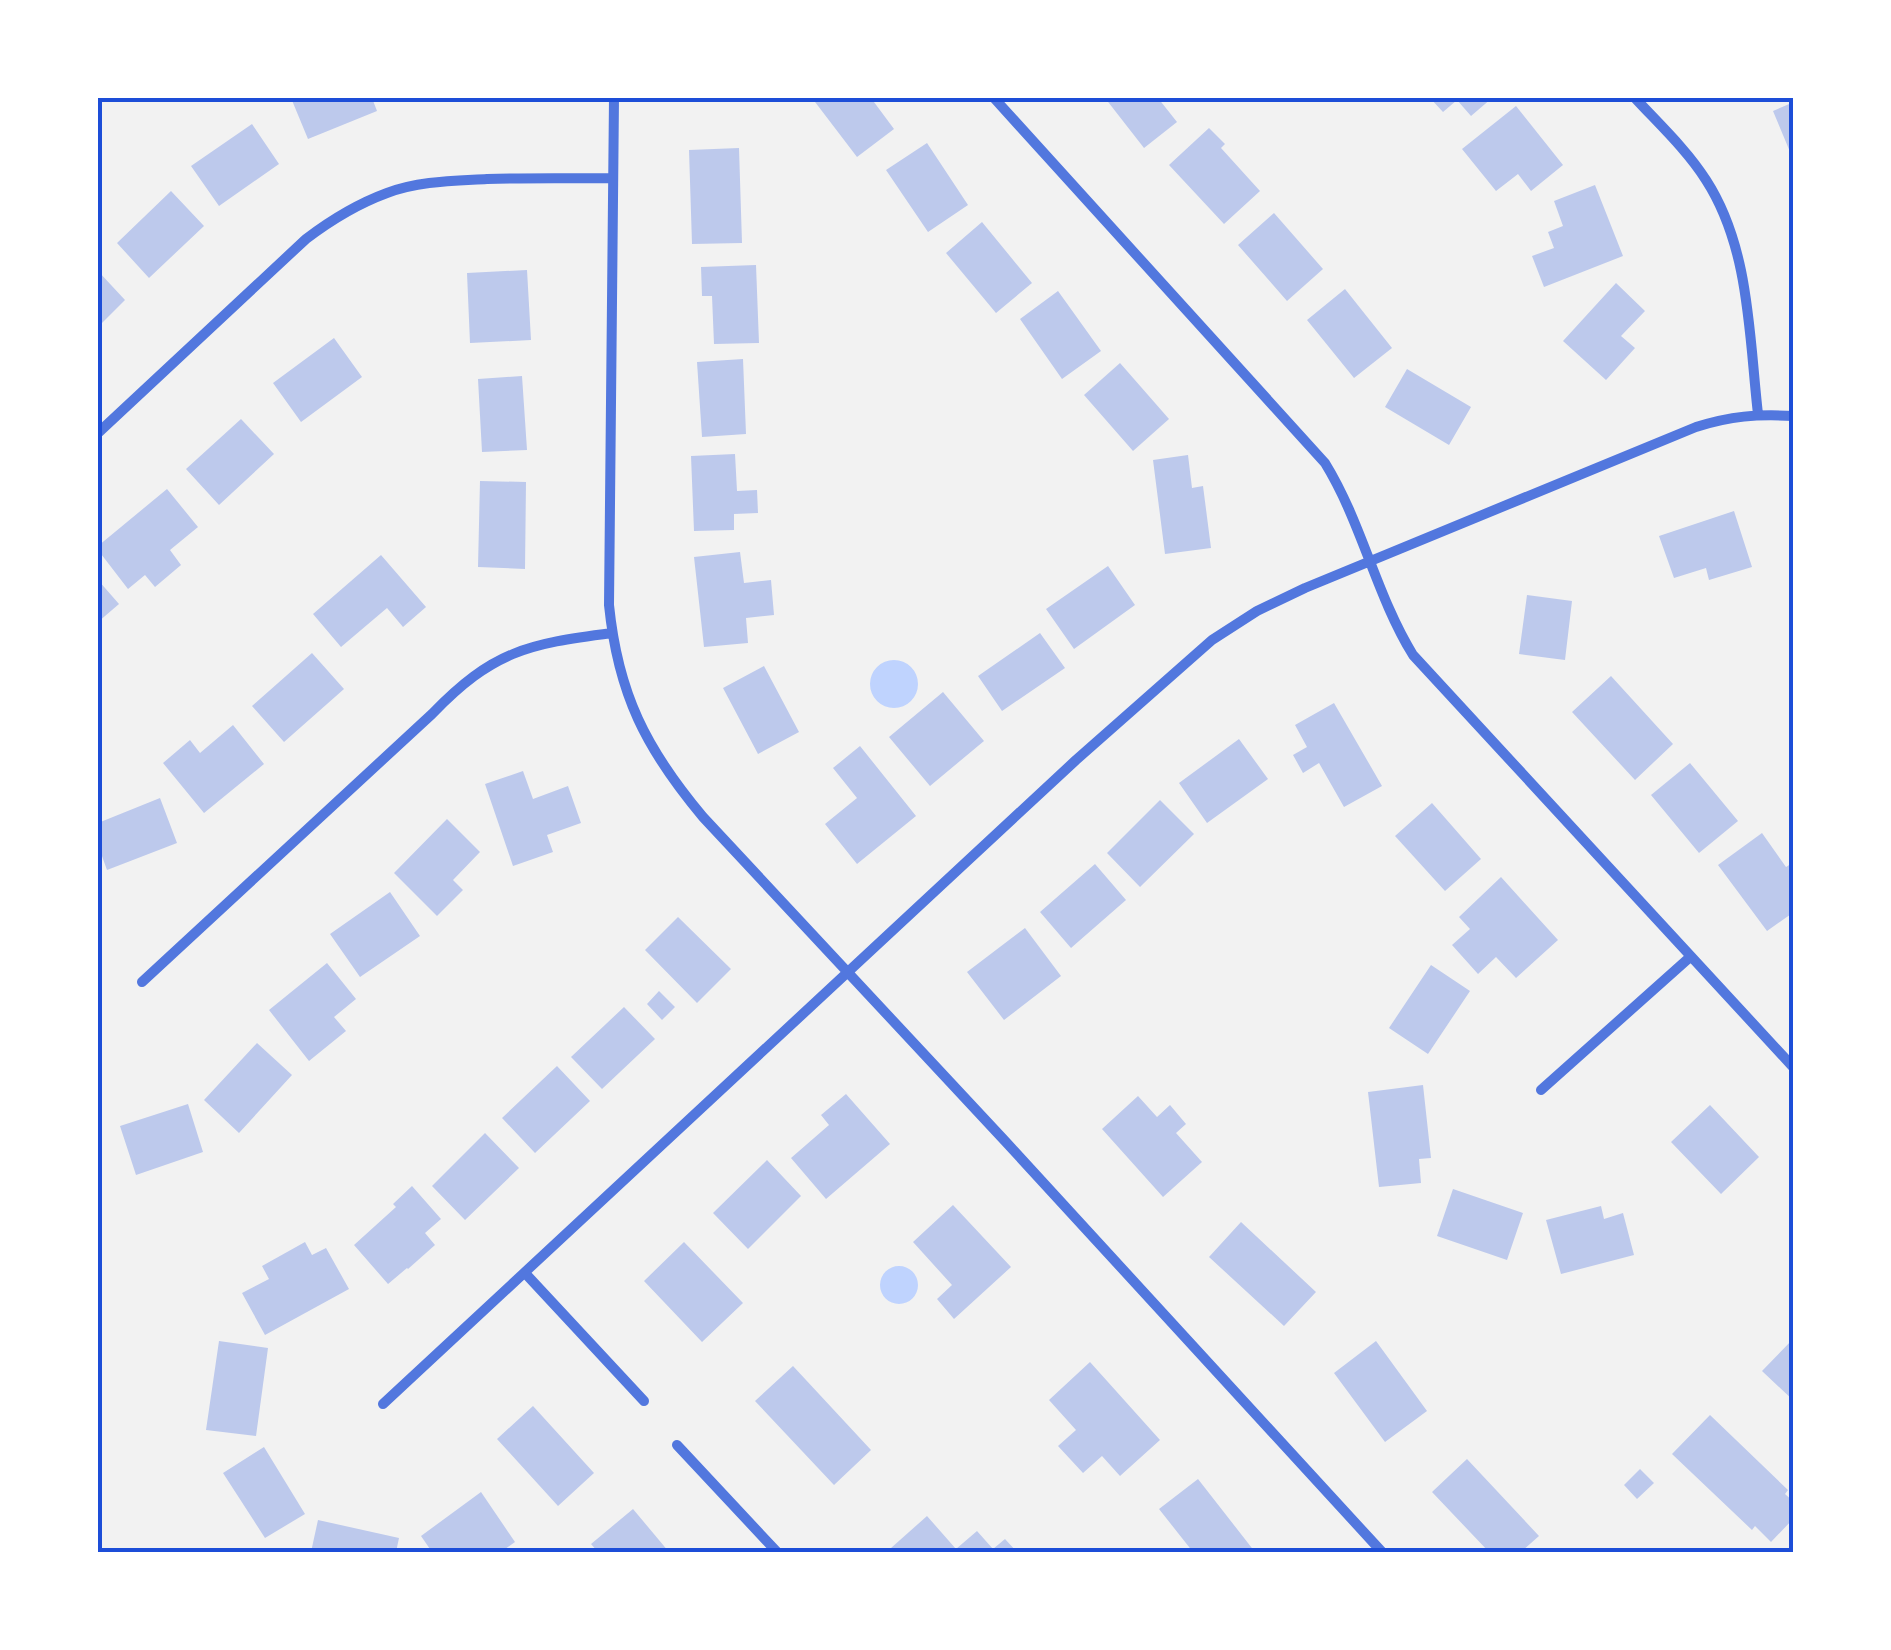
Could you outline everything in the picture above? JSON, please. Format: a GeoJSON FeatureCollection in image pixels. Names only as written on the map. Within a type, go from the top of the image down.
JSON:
{"type":"FeatureCollection","features":[{"type":"Feature","properties":{"kind":"street"},"geometry":{"type":"LineString","coordinates":[[614,98],[608,576],[612,633],[630,706],[650,746],[702,817],[1382,1552]]}},
{"type":"Feature","properties":{"kind":"street"},"geometry":{"type":"LineString","coordinates":[[994,98],[1325,464],[1340,488],[1395,626],[1413,655],[1794,1068]]}},
{"type":"Feature","properties":{"kind":"street"},"geometry":{"type":"LineString","coordinates":[[1635,98],[1691,158],[1708,182],[1731,231],[1744,285],[1758,414]]}},
{"type":"Feature","properties":{"kind":"street"},"geometry":{"type":"LineString","coordinates":[[98,434],[306,239],[357,206],[430,182],[613,178]]}},
{"type":"Feature","properties":{"kind":"street"},"geometry":{"type":"LineString","coordinates":[[383,1404],[1076,760],[1234,624],[1280,599],[1696,428],[1726,418],[1758,414],[1794,416]]}},
{"type":"Feature","properties":{"kind":"street"},"geometry":{"type":"LineString","coordinates":[[142,982],[480,670],[535,645],[612,633]]}},
{"type":"Feature","properties":{"kind":"street"},"geometry":{"type":"LineString","coordinates":[[1541,1090],[1690,958]]}},
{"type":"Feature","properties":{"kind":"street"},"geometry":{"type":"LineString","coordinates":[[524,1273],[644,1401]]}},
{"type":"Feature","properties":{"kind":"street"},"geometry":{"type":"LineString","coordinates":[[678,1445],[777,1552]]}},
{"type":"Feature","properties":{"kind":"water"},"geometry":{"type":"Polygon","coordinates":[[[894,660],[911,667],[918,684],[911,701],[894,708],[877,701],[870,684],[877,667],[894,660]]]}},
{"type":"Feature","properties":{"kind":"water"},"geometry":{"type":"Polygon","coordinates":[[[899,1266],[913,1271],[918,1285],[913,1299],[899,1304],[885,1299],[880,1285],[885,1271],[899,1266]]]}},
{"type":"Feature","properties":{"kind":"building"},"geometry":{"type":"Polygon","coordinates":[[[291,98],[372,98],[377,111],[308,139],[291,98]]]}},
{"type":"Feature","properties":{"kind":"building"},"geometry":{"type":"Polygon","coordinates":[[[812,98],[871,98],[894,129],[857,157],[812,98]]]}},
{"type":"Feature","properties":{"kind":"building"},"geometry":{"type":"Polygon","coordinates":[[[1105,98],[1158,98],[1177,122],[1144,148],[1105,98]]]}},
{"type":"Feature","properties":{"kind":"building"},"geometry":{"type":"Polygon","coordinates":[[[1430,98],[1492,98],[1471,116],[1457,100],[1443,112],[1430,98]]]}},
{"type":"Feature","properties":{"kind":"building"},"geometry":{"type":"Polygon","coordinates":[[[1794,102],[1794,159],[1793,159],[1773,111],[1794,102]]]}},
{"type":"Feature","properties":{"kind":"building"},"geometry":{"type":"Polygon","coordinates":[[[1516,106],[1563,165],[1531,191],[1518,174],[1496,191],[1462,149],[1516,106]]]}},
{"type":"Feature","properties":{"kind":"building"},"geometry":{"type":"Polygon","coordinates":[[[252,124],[279,164],[219,206],[191,166],[252,124]]]}},
{"type":"Feature","properties":{"kind":"building"},"geometry":{"type":"Polygon","coordinates":[[[1209,128],[1225,144],[1221,148],[1260,191],[1224,224],[1169,165],[1209,128]]]}},
{"type":"Feature","properties":{"kind":"building"},"geometry":{"type":"Polygon","coordinates":[[[927,143],[968,205],[928,232],[886,170],[927,143]]]}},
{"type":"Feature","properties":{"kind":"building"},"geometry":{"type":"Polygon","coordinates":[[[739,148],[742,243],[692,244],[689,150],[739,148]]]}},
{"type":"Feature","properties":{"kind":"building"},"geometry":{"type":"Polygon","coordinates":[[[1595,185],[1623,256],[1544,287],[1532,256],[1554,248],[1548,232],[1563,226],[1554,201],[1595,185]]]}},
{"type":"Feature","properties":{"kind":"building"},"geometry":{"type":"Polygon","coordinates":[[[171,191],[204,226],[149,278],[117,243],[171,191]]]}},
{"type":"Feature","properties":{"kind":"building"},"geometry":{"type":"Polygon","coordinates":[[[1274,213],[1323,269],[1287,301],[1238,245],[1274,213]]]}},
{"type":"Feature","properties":{"kind":"building"},"geometry":{"type":"Polygon","coordinates":[[[982,222],[1032,283],[996,313],[946,253],[982,222]]]}},
{"type":"Feature","properties":{"kind":"building"},"geometry":{"type":"Polygon","coordinates":[[[756,265],[759,343],[714,344],[712,296],[702,296],[701,267],[756,265]]]}},
{"type":"Feature","properties":{"kind":"building"},"geometry":{"type":"Polygon","coordinates":[[[527,270],[531,340],[470,343],[467,273],[527,270]]]}},
{"type":"Feature","properties":{"kind":"building"},"geometry":{"type":"Polygon","coordinates":[[[98,271],[125,300],[98,327],[98,271]]]}},
{"type":"Feature","properties":{"kind":"building"},"geometry":{"type":"Polygon","coordinates":[[[1616,283],[1645,311],[1621,336],[1635,348],[1606,380],[1563,341],[1616,283]]]}},
{"type":"Feature","properties":{"kind":"building"},"geometry":{"type":"Polygon","coordinates":[[[1345,289],[1392,348],[1354,378],[1307,320],[1345,289]]]}},
{"type":"Feature","properties":{"kind":"building"},"geometry":{"type":"Polygon","coordinates":[[[1058,291],[1101,351],[1062,379],[1020,319],[1058,291]]]}},
{"type":"Feature","properties":{"kind":"building"},"geometry":{"type":"Polygon","coordinates":[[[334,338],[362,377],[301,422],[273,383],[334,338]]]}},
{"type":"Feature","properties":{"kind":"building"},"geometry":{"type":"Polygon","coordinates":[[[743,359],[746,434],[702,437],[697,362],[743,359]]]}},
{"type":"Feature","properties":{"kind":"building"},"geometry":{"type":"Polygon","coordinates":[[[1120,363],[1169,419],[1133,451],[1084,395],[1120,363]]]}},
{"type":"Feature","properties":{"kind":"building"},"geometry":{"type":"Polygon","coordinates":[[[1407,369],[1471,407],[1449,445],[1385,407],[1407,369]]]}},
{"type":"Feature","properties":{"kind":"building"},"geometry":{"type":"Polygon","coordinates":[[[522,376],[527,450],[482,452],[478,379],[522,376]]]}},
{"type":"Feature","properties":{"kind":"building"},"geometry":{"type":"Polygon","coordinates":[[[241,419],[274,454],[219,505],[186,469],[241,419]]]}},
{"type":"Feature","properties":{"kind":"building"},"geometry":{"type":"Polygon","coordinates":[[[735,454],[737,491],[757,490],[758,513],[734,514],[734,530],[694,531],[691,456],[735,454]]]}},
{"type":"Feature","properties":{"kind":"building"},"geometry":{"type":"Polygon","coordinates":[[[1188,455],[1192,488],[1203,486],[1211,548],[1165,554],[1153,460],[1188,455]]]}},
{"type":"Feature","properties":{"kind":"building"},"geometry":{"type":"Polygon","coordinates":[[[480,481],[526,482],[525,569],[478,567],[480,481]]]}},
{"type":"Feature","properties":{"kind":"building"},"geometry":{"type":"Polygon","coordinates":[[[167,489],[198,527],[170,550],[181,565],[155,587],[145,575],[128,589],[98,546],[167,489]]]}},
{"type":"Feature","properties":{"kind":"building"},"geometry":{"type":"Polygon","coordinates":[[[1734,511],[1752,567],[1709,580],[1706,568],[1674,578],[1659,536],[1734,511]]]}},
{"type":"Feature","properties":{"kind":"building"},"geometry":{"type":"Polygon","coordinates":[[[740,552],[744,583],[771,580],[774,615],[746,618],[748,643],[704,647],[694,557],[740,552]]]}},
{"type":"Feature","properties":{"kind":"building"},"geometry":{"type":"Polygon","coordinates":[[[381,555],[426,607],[403,627],[387,608],[341,647],[313,614],[381,555]]]}},
{"type":"Feature","properties":{"kind":"building"},"geometry":{"type":"Polygon","coordinates":[[[1108,566],[1135,605],[1074,649],[1046,609],[1108,566]]]}},
{"type":"Feature","properties":{"kind":"building"},"geometry":{"type":"Polygon","coordinates":[[[98,580],[119,604],[98,622],[98,580]]]}},
{"type":"Feature","properties":{"kind":"building"},"geometry":{"type":"Polygon","coordinates":[[[1527,595],[1572,601],[1565,660],[1519,654],[1527,595]]]}},
{"type":"Feature","properties":{"kind":"building"},"geometry":{"type":"Polygon","coordinates":[[[1040,633],[1065,668],[1002,711],[978,676],[1040,633]]]}},
{"type":"Feature","properties":{"kind":"building"},"geometry":{"type":"Polygon","coordinates":[[[312,653],[344,689],[284,742],[252,706],[312,653]]]}},
{"type":"Feature","properties":{"kind":"building"},"geometry":{"type":"Polygon","coordinates":[[[764,666],[799,732],[758,754],[723,688],[764,666]]]}},
{"type":"Feature","properties":{"kind":"building"},"geometry":{"type":"Polygon","coordinates":[[[1611,676],[1673,744],[1635,780],[1572,712],[1611,676]]]}},
{"type":"Feature","properties":{"kind":"building"},"geometry":{"type":"Polygon","coordinates":[[[943,692],[984,741],[930,786],[889,737],[943,692]]]}},
{"type":"Feature","properties":{"kind":"building"},"geometry":{"type":"Polygon","coordinates":[[[1334,703],[1382,786],[1344,807],[1319,763],[1303,773],[1293,755],[1307,747],[1295,725],[1334,703]]]}},
{"type":"Feature","properties":{"kind":"building"},"geometry":{"type":"Polygon","coordinates":[[[233,725],[264,764],[204,813],[163,763],[190,740],[200,753],[233,725]]]}},
{"type":"Feature","properties":{"kind":"building"},"geometry":{"type":"Polygon","coordinates":[[[1239,739],[1268,779],[1207,823],[1179,783],[1239,739]]]}},
{"type":"Feature","properties":{"kind":"building"},"geometry":{"type":"Polygon","coordinates":[[[860,746],[916,816],[857,864],[825,824],[857,798],[833,768],[860,746]]]}},
{"type":"Feature","properties":{"kind":"building"},"geometry":{"type":"Polygon","coordinates":[[[1690,763],[1738,821],[1699,853],[1651,795],[1690,763]]]}},
{"type":"Feature","properties":{"kind":"building"},"geometry":{"type":"Polygon","coordinates":[[[523,771],[533,799],[568,786],[581,823],[547,835],[553,852],[513,866],[485,784],[523,771]]]}},
{"type":"Feature","properties":{"kind":"building"},"geometry":{"type":"Polygon","coordinates":[[[160,798],[177,843],[107,870],[98,845],[98,823],[160,798]]]}},
{"type":"Feature","properties":{"kind":"building"},"geometry":{"type":"Polygon","coordinates":[[[1160,800],[1194,834],[1140,887],[1107,853],[1160,800]]]}},
{"type":"Feature","properties":{"kind":"building"},"geometry":{"type":"Polygon","coordinates":[[[1432,803],[1481,859],[1445,891],[1395,836],[1432,803]]]}},
{"type":"Feature","properties":{"kind":"building"},"geometry":{"type":"Polygon","coordinates":[[[447,819],[480,852],[453,880],[463,890],[437,916],[394,873],[447,819]]]}},
{"type":"Feature","properties":{"kind":"building"},"geometry":{"type":"Polygon","coordinates":[[[1762,833],[1786,867],[1794,862],[1794,912],[1767,931],[1718,865],[1762,833]]]}},
{"type":"Feature","properties":{"kind":"building"},"geometry":{"type":"Polygon","coordinates":[[[1095,864],[1126,900],[1071,948],[1040,912],[1095,864]]]}},
{"type":"Feature","properties":{"kind":"building"},"geometry":{"type":"Polygon","coordinates":[[[1501,877],[1558,940],[1516,978],[1496,957],[1478,974],[1452,945],[1470,929],[1459,917],[1501,877]]]}},
{"type":"Feature","properties":{"kind":"building"},"geometry":{"type":"Polygon","coordinates":[[[390,892],[420,936],[360,977],[330,934],[390,892]]]}},
{"type":"Feature","properties":{"kind":"building"},"geometry":{"type":"Polygon","coordinates":[[[678,917],[731,969],[697,1003],[645,950],[678,917]]]}},
{"type":"Feature","properties":{"kind":"building"},"geometry":{"type":"Polygon","coordinates":[[[1025,928],[1061,976],[1004,1020],[967,972],[1025,928]]]}},
{"type":"Feature","properties":{"kind":"building"},"geometry":{"type":"Polygon","coordinates":[[[327,963],[356,999],[334,1017],[346,1031],[309,1061],[269,1010],[327,963]]]}},
{"type":"Feature","properties":{"kind":"building"},"geometry":{"type":"Polygon","coordinates":[[[1431,965],[1470,991],[1428,1054],[1389,1028],[1431,965]]]}},
{"type":"Feature","properties":{"kind":"building"},"geometry":{"type":"Polygon","coordinates":[[[659,991],[675,1007],[662,1020],[647,1004],[659,991]]]}},
{"type":"Feature","properties":{"kind":"building"},"geometry":{"type":"Polygon","coordinates":[[[624,1007],[655,1039],[602,1089],[571,1057],[624,1007]]]}},
{"type":"Feature","properties":{"kind":"building"},"geometry":{"type":"Polygon","coordinates":[[[257,1043],[292,1075],[239,1133],[204,1100],[257,1043]]]}},
{"type":"Feature","properties":{"kind":"building"},"geometry":{"type":"Polygon","coordinates":[[[557,1066],[590,1101],[535,1153],[502,1118],[557,1066]]]}},
{"type":"Feature","properties":{"kind":"building"},"geometry":{"type":"Polygon","coordinates":[[[1423,1085],[1431,1158],[1419,1159],[1421,1183],[1379,1187],[1368,1092],[1423,1085]]]}},
{"type":"Feature","properties":{"kind":"building"},"geometry":{"type":"Polygon","coordinates":[[[846,1094],[890,1144],[826,1199],[791,1158],[829,1125],[821,1115],[846,1094]]]}},
{"type":"Feature","properties":{"kind":"building"},"geometry":{"type":"Polygon","coordinates":[[[1138,1096],[1157,1117],[1170,1105],[1186,1124],[1176,1133],[1202,1162],[1163,1197],[1102,1129],[1138,1096]]]}},
{"type":"Feature","properties":{"kind":"building"},"geometry":{"type":"Polygon","coordinates":[[[188,1104],[203,1152],[136,1175],[120,1126],[188,1104]]]}},
{"type":"Feature","properties":{"kind":"building"},"geometry":{"type":"Polygon","coordinates":[[[1710,1105],[1759,1157],[1721,1194],[1671,1142],[1710,1105]]]}},
{"type":"Feature","properties":{"kind":"building"},"geometry":{"type":"Polygon","coordinates":[[[485,1133],[519,1168],[465,1220],[432,1186],[485,1133]]]}},
{"type":"Feature","properties":{"kind":"building"},"geometry":{"type":"Polygon","coordinates":[[[767,1160],[801,1196],[748,1249],[713,1213],[767,1160]]]}},
{"type":"Feature","properties":{"kind":"building"},"geometry":{"type":"Polygon","coordinates":[[[412,1186],[441,1219],[425,1233],[435,1245],[388,1284],[354,1245],[396,1207],[393,1204],[412,1186]]]}},
{"type":"Feature","properties":{"kind":"building"},"geometry":{"type":"Polygon","coordinates":[[[1453,1189],[1523,1213],[1507,1260],[1437,1236],[1453,1189]]]}},
{"type":"Feature","properties":{"kind":"building"},"geometry":{"type":"Polygon","coordinates":[[[953,1205],[1011,1267],[954,1319],[937,1299],[952,1285],[913,1242],[953,1205]]]}},
{"type":"Feature","properties":{"kind":"building"},"geometry":{"type":"Polygon","coordinates":[[[1601,1206],[1604,1219],[1623,1213],[1634,1255],[1561,1274],[1546,1220],[1601,1206]]]}},
{"type":"Feature","properties":{"kind":"building"},"geometry":{"type":"Polygon","coordinates":[[[1241,1222],[1316,1292],[1284,1326],[1209,1257],[1241,1222]]]}},
{"type":"Feature","properties":{"kind":"building"},"geometry":{"type":"Polygon","coordinates":[[[305,1242],[312,1255],[326,1248],[349,1289],[265,1335],[242,1293],[269,1279],[262,1266],[305,1242]]]}},
{"type":"Feature","properties":{"kind":"building"},"geometry":{"type":"Polygon","coordinates":[[[684,1242],[743,1303],[702,1342],[644,1281],[684,1242]]]}},
{"type":"Feature","properties":{"kind":"building"},"geometry":{"type":"Polygon","coordinates":[[[1794,1338],[1794,1401],[1762,1371],[1794,1338]]]}},
{"type":"Feature","properties":{"kind":"building"},"geometry":{"type":"Polygon","coordinates":[[[219,1341],[268,1348],[256,1436],[206,1430],[219,1341]]]}},
{"type":"Feature","properties":{"kind":"building"},"geometry":{"type":"Polygon","coordinates":[[[1376,1341],[1427,1411],[1385,1442],[1334,1373],[1376,1341]]]}},
{"type":"Feature","properties":{"kind":"building"},"geometry":{"type":"Polygon","coordinates":[[[1090,1362],[1160,1440],[1120,1476],[1102,1456],[1083,1473],[1058,1446],[1076,1430],[1049,1400],[1090,1362]]]}},
{"type":"Feature","properties":{"kind":"building"},"geometry":{"type":"Polygon","coordinates":[[[793,1366],[871,1450],[834,1485],[755,1401],[793,1366]]]}},
{"type":"Feature","properties":{"kind":"building"},"geometry":{"type":"Polygon","coordinates":[[[533,1406],[594,1473],[558,1506],[497,1439],[533,1406]]]}},
{"type":"Feature","properties":{"kind":"building"},"geometry":{"type":"Polygon","coordinates":[[[1710,1415],[1788,1490],[1785,1494],[1794,1502],[1794,1518],[1771,1542],[1755,1526],[1752,1530],[1672,1454],[1710,1415]]]}},
{"type":"Feature","properties":{"kind":"building"},"geometry":{"type":"Polygon","coordinates":[[[264,1447],[305,1514],[265,1538],[223,1473],[264,1447]]]}},
{"type":"Feature","properties":{"kind":"building"},"geometry":{"type":"Polygon","coordinates":[[[1467,1459],[1539,1536],[1521,1552],[1489,1552],[1432,1492],[1467,1459]]]}},
{"type":"Feature","properties":{"kind":"building"},"geometry":{"type":"Polygon","coordinates":[[[1640,1469],[1654,1483],[1637,1499],[1624,1485],[1640,1469]]]}},
{"type":"Feature","properties":{"kind":"building"},"geometry":{"type":"Polygon","coordinates":[[[1198,1479],[1255,1552],[1193,1552],[1159,1509],[1198,1479]]]}},
{"type":"Feature","properties":{"kind":"building"},"geometry":{"type":"Polygon","coordinates":[[[481,1492],[515,1542],[501,1552],[432,1552],[421,1536],[481,1492]]]}},
{"type":"Feature","properties":{"kind":"building"},"geometry":{"type":"Polygon","coordinates":[[[633,1509],[669,1552],[598,1552],[591,1544],[633,1509]]]}},
{"type":"Feature","properties":{"kind":"building"},"geometry":{"type":"Polygon","coordinates":[[[927,1516],[956,1549],[977,1531],[993,1549],[1005,1539],[1017,1552],[895,1552],[891,1548],[927,1516]]]}},
{"type":"Feature","properties":{"kind":"building"},"geometry":{"type":"Polygon","coordinates":[[[318,1520],[399,1538],[396,1552],[311,1552],[318,1520]]]}}]}
